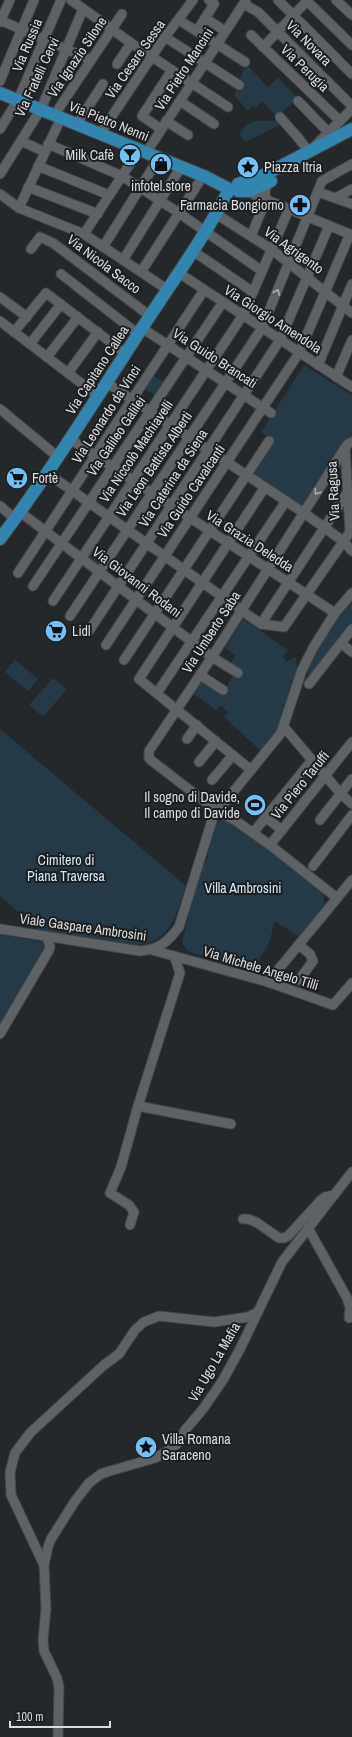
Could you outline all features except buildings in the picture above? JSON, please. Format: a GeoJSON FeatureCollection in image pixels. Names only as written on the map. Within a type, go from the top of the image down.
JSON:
{"type":"FeatureCollection","features":[{"type":"Feature","properties":{"kind":"main road","name":"Via Pietro Nenni"},"geometry":{"type":"LineString","coordinates":[[0,93],[205,177],[219,179],[236,188]]}},
{"type":"Feature","properties":{"kind":"main road"},"geometry":{"type":"LineString","coordinates":[[236,188],[262,177],[352,129]]}},
{"type":"Feature","properties":{"kind":"main road"},"geometry":{"type":"LineString","coordinates":[[236,188],[268,182],[352,137]]}},
{"type":"Feature","properties":{"kind":"main road"},"geometry":{"type":"LineString","coordinates":[[205,177],[214,188],[216,195],[216,214]]}},
{"type":"Feature","properties":{"kind":"main road","name":"Via Capitano Callea"},"geometry":{"type":"LineString","coordinates":[[0,539],[58,457],[193,252],[216,214],[236,188]]}},
{"type":"Feature","properties":{"kind":"street"},"geometry":{"type":"LineString","coordinates":[[10,0],[0,21],[91,60]]}},
{"type":"Feature","properties":{"kind":"street"},"geometry":{"type":"LineString","coordinates":[[0,81],[34,0]]}},
{"type":"Feature","properties":{"kind":"street","name":"Via Russia"},"geometry":{"type":"LineString","coordinates":[[0,129],[18,100],[61,0]]}},
{"type":"Feature","properties":{"kind":"street","name":"Via Cesare Sessa"},"geometry":{"type":"LineString","coordinates":[[100,134],[165,37],[193,0]]}},
{"type":"Feature","properties":{"kind":"street"},"geometry":{"type":"LineString","coordinates":[[197,31],[214,4],[209,0]]}},
{"type":"Feature","properties":{"kind":"street"},"geometry":{"type":"LineString","coordinates":[[278,0],[352,74]]}},
{"type":"Feature","properties":{"kind":"street"},"geometry":{"type":"LineString","coordinates":[[263,47],[307,0],[352,45]]}},
{"type":"Feature","properties":{"kind":"street"},"geometry":{"type":"LineString","coordinates":[[336,0],[352,15]]}},
{"type":"Feature","properties":{"kind":"street","name":"Via Pietro Mancini"},"geometry":{"type":"LineString","coordinates":[[84,234],[122,176],[164,125],[245,2]]}},
{"type":"Feature","properties":{"kind":"street","name":"Via Novara"},"geometry":{"type":"LineString","coordinates":[[245,2],[258,12],[352,107]]}},
{"type":"Feature","properties":{"kind":"street"},"geometry":{"type":"LineString","coordinates":[[79,4],[131,44],[228,106]]}},
{"type":"Feature","properties":{"kind":"street","name":"Via Fratelli Cervi"},"geometry":{"type":"LineString","coordinates":[[0,174],[41,109],[66,50],[79,4]]}},
{"type":"Feature","properties":{"kind":"street","name":"Via Ignazio Silone"},"geometry":{"type":"LineString","coordinates":[[19,208],[47,148],[58,117],[59,108],[122,14]]}},
{"type":"Feature","properties":{"kind":"street"},"geometry":{"type":"LineString","coordinates":[[205,18],[226,31]]}},
{"type":"Feature","properties":{"kind":"street"},"geometry":{"type":"LineString","coordinates":[[179,20],[245,62]]}},
{"type":"Feature","properties":{"kind":"street","name":"Via Perugia"},"geometry":{"type":"LineString","coordinates":[[251,35],[340,121]]}},
{"type":"Feature","properties":{"kind":"street"},"geometry":{"type":"LineString","coordinates":[[165,37],[239,85]]}},
{"type":"Feature","properties":{"kind":"street"},"geometry":{"type":"LineString","coordinates":[[117,64],[131,44]]}},
{"type":"Feature","properties":{"kind":"street"},"geometry":{"type":"LineString","coordinates":[[172,70],[142,116],[188,135]]}},
{"type":"Feature","properties":{"kind":"street"},"geometry":{"type":"LineString","coordinates":[[77,124],[103,84]]}},
{"type":"Feature","properties":{"kind":"street"},"geometry":{"type":"LineString","coordinates":[[180,101],[214,124]]}},
{"type":"Feature","properties":{"kind":"street"},"geometry":{"type":"LineString","coordinates":[[298,101],[328,132]]}},
{"type":"Feature","properties":{"kind":"street"},"geometry":{"type":"LineString","coordinates":[[280,117],[309,152],[352,107]]}},
{"type":"Feature","properties":{"kind":"street"},"geometry":{"type":"LineString","coordinates":[[21,141],[47,148],[122,176],[160,200],[205,233],[262,271]]}},
{"type":"Feature","properties":{"kind":"street"},"geometry":{"type":"LineString","coordinates":[[103,247],[160,158]]}},
{"type":"Feature","properties":{"kind":"street","name":"Via Leon Battista Alberti"},"geometry":{"type":"LineString","coordinates":[[70,616],[262,328],[322,181],[352,164]]}},
{"type":"Feature","properties":{"kind":"street"},"geometry":{"type":"LineString","coordinates":[[38,166],[110,195]]}},
{"type":"Feature","properties":{"kind":"street"},"geometry":{"type":"LineString","coordinates":[[123,260],[181,167]]}},
{"type":"Feature","properties":{"kind":"street"},"geometry":{"type":"LineString","coordinates":[[141,272],[179,213],[205,177]]}},
{"type":"Feature","properties":{"kind":"street"},"geometry":{"type":"LineString","coordinates":[[251,236],[266,200],[265,191],[268,182]]}},
{"type":"Feature","properties":{"kind":"street"},"geometry":{"type":"LineString","coordinates":[[28,187],[98,214]]}},
{"type":"Feature","properties":{"kind":"street"},"geometry":{"type":"LineString","coordinates":[[236,188],[351,235]]}},
{"type":"Feature","properties":{"kind":"street"},"geometry":{"type":"LineString","coordinates":[[336,198],[352,189]]}},
{"type":"Feature","properties":{"kind":"street"},"geometry":{"type":"LineString","coordinates":[[318,192],[352,204]]}},
{"type":"Feature","properties":{"kind":"street"},"geometry":{"type":"LineString","coordinates":[[0,194],[19,208],[84,234],[168,290]]}},
{"type":"Feature","properties":{"kind":"street","name":"Via Niccolò Machiavelli"},"geometry":{"type":"LineString","coordinates":[[53,601],[242,315],[289,209]]}},
{"type":"Feature","properties":{"kind":"street","name":"Via Agrigento"},"geometry":{"type":"LineString","coordinates":[[216,214],[271,249],[352,313]]}},
{"type":"Feature","properties":{"kind":"street","name":"Via Caterina da Siena"},"geometry":{"type":"LineString","coordinates":[[89,631],[280,340],[329,226]]}},
{"type":"Feature","properties":{"kind":"street","name":"Via Guido Cavalcanti"},"geometry":{"type":"LineString","coordinates":[[106,645],[299,353],[325,291],[351,235]]}},
{"type":"Feature","properties":{"kind":"street","name":"Via Nicola Sacco"},"geometry":{"type":"LineString","coordinates":[[31,249],[40,237],[53,243],[150,316]]}},
{"type":"Feature","properties":{"kind":"street"},"geometry":{"type":"LineString","coordinates":[[193,252],[253,292]]}},
{"type":"Feature","properties":{"kind":"street","name":"Via Giorgio Amendola"},"geometry":{"type":"LineString","coordinates":[[179,273],[352,387]]}},
{"type":"Feature","properties":{"kind":"street","name":"Via Guido Brancati"},"geometry":{"type":"LineString","coordinates":[[60,274],[140,331],[187,356],[272,413]]}},
{"type":"Feature","properties":{"kind":"street"},"geometry":{"type":"LineString","coordinates":[[318,365],[352,284]]}},
{"type":"Feature","properties":{"kind":"street","name":"Via Leonardo da Vinci"},"geometry":{"type":"LineString","coordinates":[[18,573],[204,290]]}},
{"type":"Feature","properties":{"kind":"street"},"geometry":{"type":"LineString","coordinates":[[14,332],[46,292],[126,354]]}},
{"type":"Feature","properties":{"kind":"street"},"geometry":{"type":"LineString","coordinates":[[0,297],[26,317]]}},
{"type":"Feature","properties":{"kind":"street","name":"Via Galileo Galilei"},"geometry":{"type":"LineString","coordinates":[[33,586],[223,302]]}},
{"type":"Feature","properties":{"kind":"street"},"geometry":{"type":"LineString","coordinates":[[30,344],[61,304]]}},
{"type":"Feature","properties":{"kind":"street"},"geometry":{"type":"LineString","coordinates":[[47,357],[78,317]]}},
{"type":"Feature","properties":{"kind":"street"},"geometry":{"type":"LineString","coordinates":[[0,321],[98,396]]}},
{"type":"Feature","properties":{"kind":"street"},"geometry":{"type":"LineString","coordinates":[[68,373],[98,332]]}},
{"type":"Feature","properties":{"kind":"street"},"geometry":{"type":"LineString","coordinates":[[336,377],[352,340]]}},
{"type":"Feature","properties":{"kind":"street"},"geometry":{"type":"LineString","coordinates":[[107,383],[286,500],[344,541],[352,551]]}},
{"type":"Feature","properties":{"kind":"street"},"geometry":{"type":"LineString","coordinates":[[0,409],[58,457]]}},
{"type":"Feature","properties":{"kind":"street","name":"Via Grazia Deledda"},"geometry":{"type":"LineString","coordinates":[[70,438],[335,613]]}},
{"type":"Feature","properties":{"kind":"street"},"geometry":{"type":"LineString","coordinates":[[124,660],[269,441]]}},
{"type":"Feature","properties":{"kind":"street","name":"Via Ragusa"},"geometry":{"type":"LineString","coordinates":[[261,624],[284,627],[351,532],[348,445]]}},
{"type":"Feature","properties":{"kind":"street","name":"Via Umberto Saba"},"geometry":{"type":"LineString","coordinates":[[218,811],[149,758],[149,751],[242,611],[267,569],[348,445]]}},
{"type":"Feature","properties":{"kind":"street"},"geometry":{"type":"LineString","coordinates":[[47,473],[261,624],[349,488]]}},
{"type":"Feature","properties":{"kind":"street"},"geometry":{"type":"LineString","coordinates":[[251,770],[178,709],[139,679],[265,487]]}},
{"type":"Feature","properties":{"kind":"street"},"geometry":{"type":"LineString","coordinates":[[156,693],[286,500]]}},
{"type":"Feature","properties":{"kind":"street","name":"Via Giovanni Rodani"},"geometry":{"type":"LineString","coordinates":[[0,506],[46,531],[212,657],[238,673]]}},
{"type":"Feature","properties":{"kind":"street","name":"Viale Gaspare Ambrosini"},"geometry":{"type":"LineString","coordinates":[[0,929],[140,951],[152,950],[167,941],[179,928],[213,817],[278,738],[284,727],[302,670],[313,648],[335,613],[352,593]]}},
{"type":"Feature","properties":{"kind":"street"},"geometry":{"type":"LineString","coordinates":[[309,684],[352,628]]}},
{"type":"Feature","properties":{"kind":"street"},"geometry":{"type":"LineString","coordinates":[[341,643],[352,652]]}},
{"type":"Feature","properties":{"kind":"street"},"geometry":{"type":"LineString","coordinates":[[200,675],[223,690]]}},
{"type":"Feature","properties":{"kind":"street"},"geometry":{"type":"LineString","coordinates":[[187,738],[197,725]]}},
{"type":"Feature","properties":{"kind":"street"},"geometry":{"type":"LineString","coordinates":[[284,727],[325,776],[352,804]]}},
{"type":"Feature","properties":{"kind":"street"},"geometry":{"type":"LineString","coordinates":[[199,762],[216,741]]}},
{"type":"Feature","properties":{"kind":"street","name":"Via Piero Taruffi"},"geometry":{"type":"LineString","coordinates":[[270,845],[352,742]]}},
{"type":"Feature","properties":{"kind":"street"},"geometry":{"type":"LineString","coordinates":[[212,780],[233,755]]}},
{"type":"Feature","properties":{"kind":"street"},"geometry":{"type":"LineString","coordinates":[[253,832],[312,760]]}},
{"type":"Feature","properties":{"kind":"street"},"geometry":{"type":"LineString","coordinates":[[320,820],[352,779]]}},
{"type":"Feature","properties":{"kind":"street"},"geometry":{"type":"LineString","coordinates":[[218,811],[253,832],[337,898]]}},
{"type":"Feature","properties":{"kind":"street"},"geometry":{"type":"LineString","coordinates":[[313,866],[352,815]]}},
{"type":"Feature","properties":{"kind":"street"},"geometry":{"type":"LineString","coordinates":[[265,818],[282,830]]}},
{"type":"Feature","properties":{"kind":"street"},"geometry":{"type":"LineString","coordinates":[[268,982],[352,880]]}},
{"type":"Feature","properties":{"kind":"street"},"geometry":{"type":"LineString","coordinates":[[0,1034],[48,952],[50,947],[47,937]]}},
{"type":"Feature","properties":{"kind":"street"},"geometry":{"type":"LineString","coordinates":[[299,945],[310,954],[313,961],[299,980]]}},
{"type":"Feature","properties":{"kind":"street","name":"Via Michele Angelo Tilli"},"geometry":{"type":"LineString","coordinates":[[152,950],[268,982],[334,1005],[352,984]]}},
{"type":"Feature","properties":{"kind":"street"},"geometry":{"type":"LineString","coordinates":[[130,1225],[134,1212],[129,1205],[110,1193],[121,1166],[138,1106],[180,973],[174,956]]}},
{"type":"Feature","properties":{"kind":"street"},"geometry":{"type":"LineString","coordinates":[[138,1106],[231,1124]]}},
{"type":"Feature","properties":{"kind":"street","name":"Via Ugo La Mafia"},"geometry":{"type":"LineString","coordinates":[[44,1565],[51,1539],[75,1501],[89,1483],[101,1474],[155,1458],[176,1445],[186,1429],[204,1409],[223,1380],[240,1350],[282,1262],[352,1172]]}},
{"type":"Feature","properties":{"kind":"street"},"geometry":{"type":"LineString","coordinates":[[243,1219],[252,1220],[279,1238],[284,1238],[288,1236],[320,1200],[334,1195]]}},
{"type":"Feature","properties":{"kind":"street"},"geometry":{"type":"LineString","coordinates":[[308,1228],[347,1298],[350,1308],[349,1318]]}},
{"type":"Feature","properties":{"kind":"street"},"geometry":{"type":"LineString","coordinates":[[58,1737],[59,1687],[57,1678],[44,1651],[43,1640],[46,1608],[44,1565],[11,1495],[11,1463],[22,1441],[119,1354],[135,1330],[144,1322],[159,1316],[214,1322],[248,1317],[258,1312]]}},
{"type":"Feature","properties":{"kind":"green space"},"geometry":{"type":"Polygon","coordinates":[[[312,36],[317,41],[305,51],[301,47],[312,36]]]}},
{"type":"Feature","properties":{"kind":"green space"},"geometry":{"type":"Polygon","coordinates":[[[247,65],[268,87],[278,78],[298,98],[277,117],[262,101],[255,108],[253,106],[248,111],[234,95],[247,65]]]}},
{"type":"Feature","properties":{"kind":"green space"},"geometry":{"type":"Polygon","coordinates":[[[312,75],[315,75],[320,79],[320,83],[312,90],[305,83],[312,75]]]}},
{"type":"Feature","properties":{"kind":"green space"},"geometry":{"type":"Polygon","coordinates":[[[256,121],[276,121],[281,124],[246,142],[239,134],[246,125],[256,121]]]}},
{"type":"Feature","properties":{"kind":"green space"},"geometry":{"type":"Polygon","coordinates":[[[304,365],[352,395],[352,440],[303,507],[252,474],[275,441],[261,432],[304,365]]]}},
{"type":"Feature","properties":{"kind":"green space"},"geometry":{"type":"Polygon","coordinates":[[[151,374],[166,384],[157,397],[142,387],[151,374]]]}},
{"type":"Feature","properties":{"kind":"green space"},"geometry":{"type":"Polygon","coordinates":[[[91,546],[106,556],[100,566],[85,555],[91,546]]]}},
{"type":"Feature","properties":{"kind":"green space"},"geometry":{"type":"Polygon","coordinates":[[[352,600],[352,624],[308,680],[308,670],[311,660],[322,638],[352,600]]]}},
{"type":"Feature","properties":{"kind":"green space"},"geometry":{"type":"Polygon","coordinates":[[[243,619],[288,650],[283,656],[286,662],[295,657],[297,664],[295,683],[284,716],[277,731],[261,751],[224,717],[228,712],[221,705],[216,710],[194,694],[204,677],[226,688],[234,674],[227,669],[236,655],[225,648],[243,619]]]}},
{"type":"Feature","properties":{"kind":"green space"},"geometry":{"type":"Polygon","coordinates":[[[15,660],[38,679],[28,691],[5,672],[15,660]]]}},
{"type":"Feature","properties":{"kind":"green space"},"geometry":{"type":"Polygon","coordinates":[[[53,678],[67,689],[43,717],[29,705],[53,678]]]}},
{"type":"Feature","properties":{"kind":"green space","name":"Cimitero di Piana Traversa"},"geometry":{"type":"Polygon","coordinates":[[[0,729],[186,886],[173,920],[161,936],[153,941],[141,945],[127,946],[39,930],[0,896],[0,729]]]}},
{"type":"Feature","properties":{"kind":"green space","name":"Villa Ambrosini"},"geometry":{"type":"Polygon","coordinates":[[[223,820],[258,840],[323,892],[325,905],[299,937],[275,921],[266,948],[257,962],[260,965],[255,973],[188,951],[182,943],[196,886],[203,864],[208,857],[208,845],[217,822],[223,820]]]}},
{"type":"Feature","properties":{"kind":"green space"},"geometry":{"type":"Polygon","coordinates":[[[0,934],[43,942],[44,952],[0,1026],[0,934]]]}},
{"type":"Feature","properties":{"kind":"place","name":"Milk Cafè"},"geometry":{"type":"Point","coordinates":[130,155]}},
{"type":"Feature","properties":{"kind":"place","name":"infotel.store"},"geometry":{"type":"Point","coordinates":[161,164]}},
{"type":"Feature","properties":{"kind":"place","name":"Piazza Itria"},"geometry":{"type":"Point","coordinates":[248,167]}},
{"type":"Feature","properties":{"kind":"place","name":"Farmacia Bongiorno"},"geometry":{"type":"Point","coordinates":[300,205]}},
{"type":"Feature","properties":{"kind":"place","name":"Fortè"},"geometry":{"type":"Point","coordinates":[17,478]}},
{"type":"Feature","properties":{"kind":"place","name":"Lidl"},"geometry":{"type":"Point","coordinates":[56,631]}},
{"type":"Feature","properties":{"kind":"place","name":"Il sogno di Davide, Il campo di Davide"},"geometry":{"type":"Point","coordinates":[255,805]}},
{"type":"Feature","properties":{"kind":"place","name":"Villa Romana Saraceno"},"geometry":{"type":"Point","coordinates":[146,1447]}}]}
